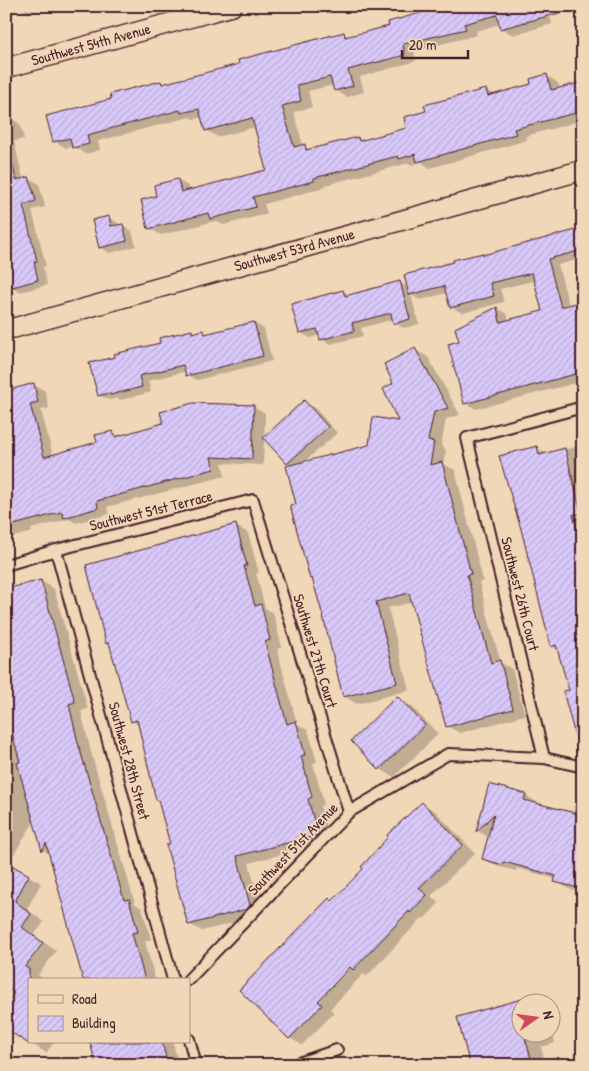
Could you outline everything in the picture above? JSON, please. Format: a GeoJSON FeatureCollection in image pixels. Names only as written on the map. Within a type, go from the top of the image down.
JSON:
{"type":"FeatureCollection","features":[{"type":"Feature","properties":{"kind":"street","name":"Southwest 54th Avenue"},"geometry":{"type":"LineString","coordinates":[[6,68],[232,6]]}},
{"type":"Feature","properties":{"kind":"street","name":"Southwest 53rd Avenue"},"geometry":{"type":"LineString","coordinates":[[6,327],[14,328],[583,170]]}},
{"type":"Feature","properties":{"kind":"lane","name":"Southwest 26th Court"},"geometry":{"type":"LineString","coordinates":[[544,758],[467,438],[583,407]]}},
{"type":"Feature","properties":{"kind":"lane","name":"Southwest 51st Terrace"},"geometry":{"type":"LineString","coordinates":[[6,565],[56,550],[253,500]]}},
{"type":"Feature","properties":{"kind":"lane","name":"Southwest 27th Court"},"geometry":{"type":"LineString","coordinates":[[253,500],[349,812]]}},
{"type":"Feature","properties":{"kind":"lane","name":"Southwest 28th Street"},"geometry":{"type":"LineString","coordinates":[[56,550],[172,978]]}},
{"type":"Feature","properties":{"kind":"lane","name":"Southwest 51st Avenue"},"geometry":{"type":"LineString","coordinates":[[190,978],[349,812],[448,754],[544,758],[583,767]]}},
{"type":"Feature","properties":{"kind":"lane"},"geometry":{"type":"LineString","coordinates":[[190,1043],[196,1065]]}},
{"type":"Feature","properties":{"kind":"lane"},"geometry":{"type":"LineString","coordinates":[[293,1065],[337,1050]]}},
{"type":"Feature","properties":{"kind":"building"},"geometry":{"type":"Polygon","coordinates":[[[439,6],[562,6],[563,12],[500,29],[497,15],[464,24],[466,29],[403,44],[405,55],[348,70],[353,86],[334,91],[330,77],[297,85],[301,101],[282,106],[294,147],[305,144],[306,150],[358,137],[359,141],[406,128],[404,117],[426,111],[424,105],[486,89],[488,96],[531,84],[530,79],[547,74],[551,90],[583,82],[583,111],[514,129],[516,134],[417,162],[415,154],[399,159],[398,156],[314,178],[314,181],[253,197],[256,207],[210,219],[208,213],[148,229],[141,200],[156,196],[154,185],[178,179],[181,192],[266,170],[252,118],[205,131],[199,109],[181,113],[180,110],[87,135],[89,144],[72,148],[70,138],[53,142],[46,116],[111,99],[110,94],[161,81],[162,84],[239,64],[238,60],[344,32],[345,37],[389,26],[388,22],[439,6]]]}},
{"type":"Feature","properties":{"kind":"building"},"geometry":{"type":"Polygon","coordinates":[[[13,165],[16,180],[29,177],[36,201],[23,205],[37,261],[34,262],[38,280],[9,288],[6,276],[6,166],[13,165]]]}},
{"type":"Feature","properties":{"kind":"building"},"geometry":{"type":"Polygon","coordinates":[[[109,216],[111,226],[123,224],[127,241],[99,248],[92,220],[109,216]]]}},
{"type":"Feature","properties":{"kind":"building"},"geometry":{"type":"Polygon","coordinates":[[[583,228],[583,250],[548,259],[561,307],[583,301],[583,372],[464,404],[448,344],[459,341],[455,328],[497,307],[500,322],[542,311],[532,273],[490,283],[494,296],[450,308],[444,286],[409,295],[404,275],[453,262],[453,260],[483,253],[483,255],[583,228]]]}},
{"type":"Feature","properties":{"kind":"building"},"geometry":{"type":"Polygon","coordinates":[[[400,281],[410,319],[393,324],[391,313],[352,323],[354,331],[320,340],[317,329],[299,333],[291,304],[343,290],[345,296],[400,281]]]}},
{"type":"Feature","properties":{"kind":"building"},"geometry":{"type":"Polygon","coordinates":[[[254,322],[263,356],[186,376],[183,365],[139,376],[142,387],[98,396],[89,363],[115,357],[114,354],[160,343],[159,338],[192,330],[192,333],[203,330],[205,334],[254,322]]]}},
{"type":"Feature","properties":{"kind":"building"},"geometry":{"type":"Polygon","coordinates":[[[415,348],[448,408],[434,412],[428,441],[434,442],[430,465],[442,462],[471,574],[467,575],[491,663],[500,660],[513,709],[446,727],[409,593],[376,602],[397,683],[343,697],[323,616],[312,578],[310,579],[290,505],[296,504],[286,466],[369,445],[373,417],[398,421],[383,389],[393,383],[384,364],[415,348]]]}},
{"type":"Feature","properties":{"kind":"building"},"geometry":{"type":"Polygon","coordinates":[[[34,383],[38,402],[30,404],[44,457],[97,442],[95,435],[113,431],[115,437],[163,423],[160,412],[193,403],[254,405],[252,459],[211,457],[214,469],[97,501],[98,508],[64,518],[62,512],[6,527],[6,391],[34,383]]]}},
{"type":"Feature","properties":{"kind":"building"},"geometry":{"type":"Polygon","coordinates":[[[304,400],[328,427],[287,464],[263,438],[304,400]]]}},
{"type":"Feature","properties":{"kind":"building"},"geometry":{"type":"Polygon","coordinates":[[[537,446],[539,455],[565,448],[581,513],[573,515],[583,551],[583,742],[577,743],[563,691],[569,690],[556,645],[551,647],[521,529],[499,456],[537,446]]]}},
{"type":"Feature","properties":{"kind":"building"},"geometry":{"type":"Polygon","coordinates":[[[236,524],[247,566],[244,566],[255,606],[261,604],[270,640],[265,642],[287,724],[296,721],[305,755],[301,756],[312,797],[308,799],[318,835],[237,856],[250,905],[247,909],[188,925],[166,845],[170,844],[158,800],[156,800],[137,720],[131,722],[109,643],[106,644],[86,565],[236,524]]]}},
{"type":"Feature","properties":{"kind":"building"},"geometry":{"type":"Polygon","coordinates":[[[41,580],[75,702],[69,704],[78,743],[124,900],[129,899],[138,932],[132,933],[144,978],[82,978],[46,843],[42,851],[17,763],[20,762],[6,711],[6,589],[41,580]]]}},
{"type":"Feature","properties":{"kind":"building"},"geometry":{"type":"Polygon","coordinates":[[[397,696],[425,725],[379,770],[351,741],[397,696]]]}},
{"type":"Feature","properties":{"kind":"building"},"geometry":{"type":"Polygon","coordinates":[[[489,784],[526,794],[524,800],[583,815],[583,889],[554,882],[556,876],[504,862],[503,865],[482,859],[494,814],[476,832],[489,784]]]}},
{"type":"Feature","properties":{"kind":"building"},"geometry":{"type":"Polygon","coordinates":[[[422,802],[463,845],[419,888],[427,895],[410,913],[409,911],[353,970],[350,967],[318,1001],[322,1005],[289,1039],[239,990],[329,898],[332,901],[363,869],[361,867],[388,837],[387,835],[422,802]]]}},
{"type":"Feature","properties":{"kind":"building"},"geometry":{"type":"Polygon","coordinates":[[[6,862],[29,875],[15,901],[31,914],[22,927],[43,943],[25,967],[29,969],[28,1043],[6,1029],[6,1005],[14,993],[9,989],[6,993],[6,862]]]}},
{"type":"Feature","properties":{"kind":"building"},"geometry":{"type":"Polygon","coordinates":[[[512,1002],[512,1044],[527,1044],[533,1065],[470,1065],[457,1017],[512,1002]]]}},
{"type":"Feature","properties":{"kind":"building"},"geometry":{"type":"Polygon","coordinates":[[[91,1044],[163,1044],[168,1065],[96,1065],[91,1044]]]}}]}
